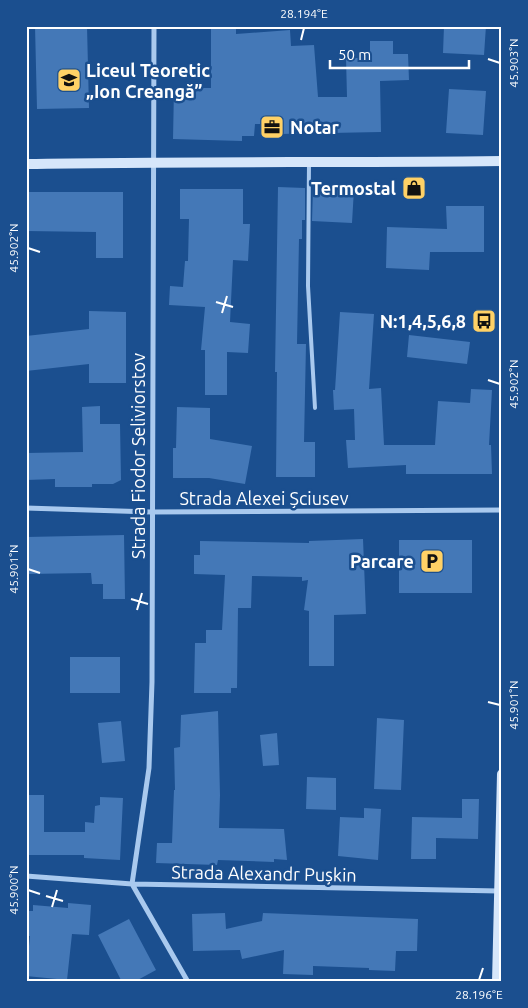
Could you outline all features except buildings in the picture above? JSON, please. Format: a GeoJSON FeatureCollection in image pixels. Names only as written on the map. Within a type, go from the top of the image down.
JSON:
{"type":"FeatureCollection","features":[{"type":"Feature","properties":{"kind":"main road"},"geometry":{"type":"LineString","coordinates":[[26,164],[502,160]]}},
{"type":"Feature","properties":{"kind":"main road"},"geometry":{"type":"LineString","coordinates":[[497,982],[502,774]]}},
{"type":"Feature","properties":{"kind":"street","name":"Strada Fiodor Seliviorstov"},"geometry":{"type":"LineString","coordinates":[[132,884],[149,768],[152,682],[151,512],[154,26]]}},
{"type":"Feature","properties":{"kind":"street","name":"Strada Alexei Șciusev"},"geometry":{"type":"LineString","coordinates":[[26,508],[151,512],[502,510]]}},
{"type":"Feature","properties":{"kind":"street","name":"Strada Alexandr Pușkin"},"geometry":{"type":"LineString","coordinates":[[26,876],[132,884],[500,891]]}},
{"type":"Feature","properties":{"kind":"street"},"geometry":{"type":"LineString","coordinates":[[132,884],[188,982]]}},
{"type":"Feature","properties":{"kind":"lane"},"geometry":{"type":"LineString","coordinates":[[309,163],[308,286],[315,408]]}},
{"type":"Feature","properties":{"kind":"place","name":"Liceul Teoretic „Ion Creangă”"},"geometry":{"type":"Point","coordinates":[69,80]}},
{"type":"Feature","properties":{"kind":"place","name":"Notar"},"geometry":{"type":"Point","coordinates":[272,127]}},
{"type":"Feature","properties":{"kind":"place","name":"Termostal"},"geometry":{"type":"Point","coordinates":[414,188]}},
{"type":"Feature","properties":{"kind":"place","name":"N:1,4,5,6,8"},"geometry":{"type":"Point","coordinates":[484,321]}},
{"type":"Feature","properties":{"kind":"place","name":"Parcare"},"geometry":{"type":"Point","coordinates":[432,561]}}]}
